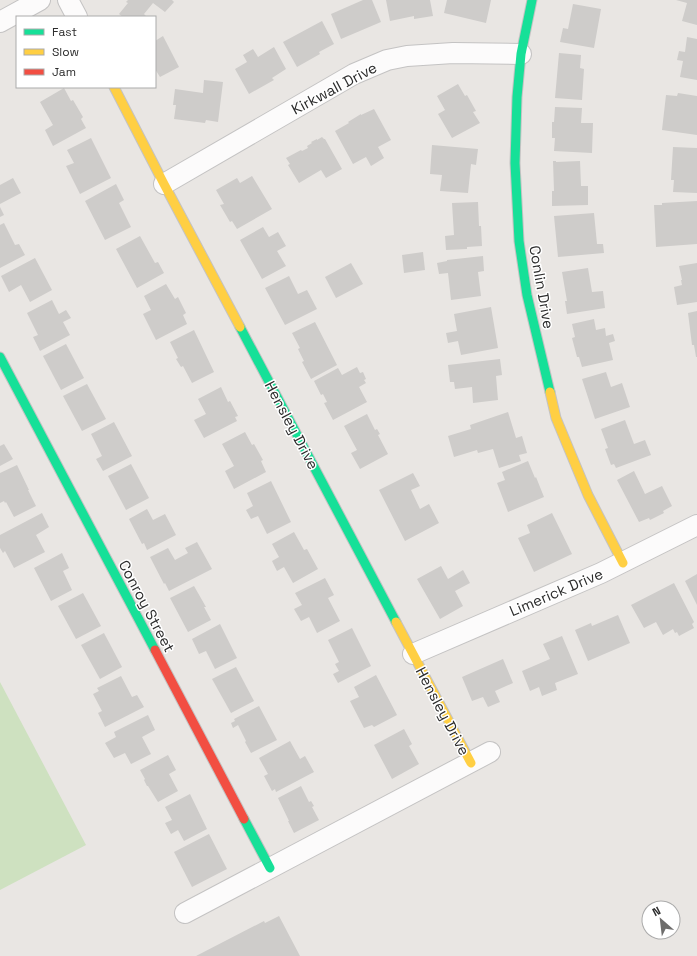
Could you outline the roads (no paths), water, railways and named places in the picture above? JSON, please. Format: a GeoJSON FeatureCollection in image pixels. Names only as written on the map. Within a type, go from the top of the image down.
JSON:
{"type":"FeatureCollection","features":[{"type":"Feature","properties":{"kind":"street"},"geometry":{"type":"LineString","coordinates":[[0,22],[40,0]]}},
{"type":"Feature","properties":{"kind":"street"},"geometry":{"type":"LineString","coordinates":[[68,0],[76,16]]}},
{"type":"Feature","properties":{"kind":"street","name":"Conlin Drive"},"geometry":{"type":"LineString","coordinates":[[532,0],[521,54],[517,97],[515,162],[519,242],[527,295],[556,418],[588,495],[623,563]]}},
{"type":"Feature","properties":{"kind":"street","name":"Kirkwall Drive"},"geometry":{"type":"LineString","coordinates":[[164,184],[354,74],[387,60],[407,56],[453,53],[521,54]]}},
{"type":"Feature","properties":{"kind":"street","name":"Hensley Drive"},"geometry":{"type":"LineString","coordinates":[[115,88],[471,763]]}},
{"type":"Feature","properties":{"kind":"street","name":"Conroy Street"},"geometry":{"type":"LineString","coordinates":[[0,357],[270,868]]}},
{"type":"Feature","properties":{"kind":"street","name":"Limerick Drive"},"geometry":{"type":"LineString","coordinates":[[413,654],[623,563],[697,524]]}},
{"type":"Feature","properties":{"kind":"street"},"geometry":{"type":"LineString","coordinates":[[185,913],[490,752]]}}]}
